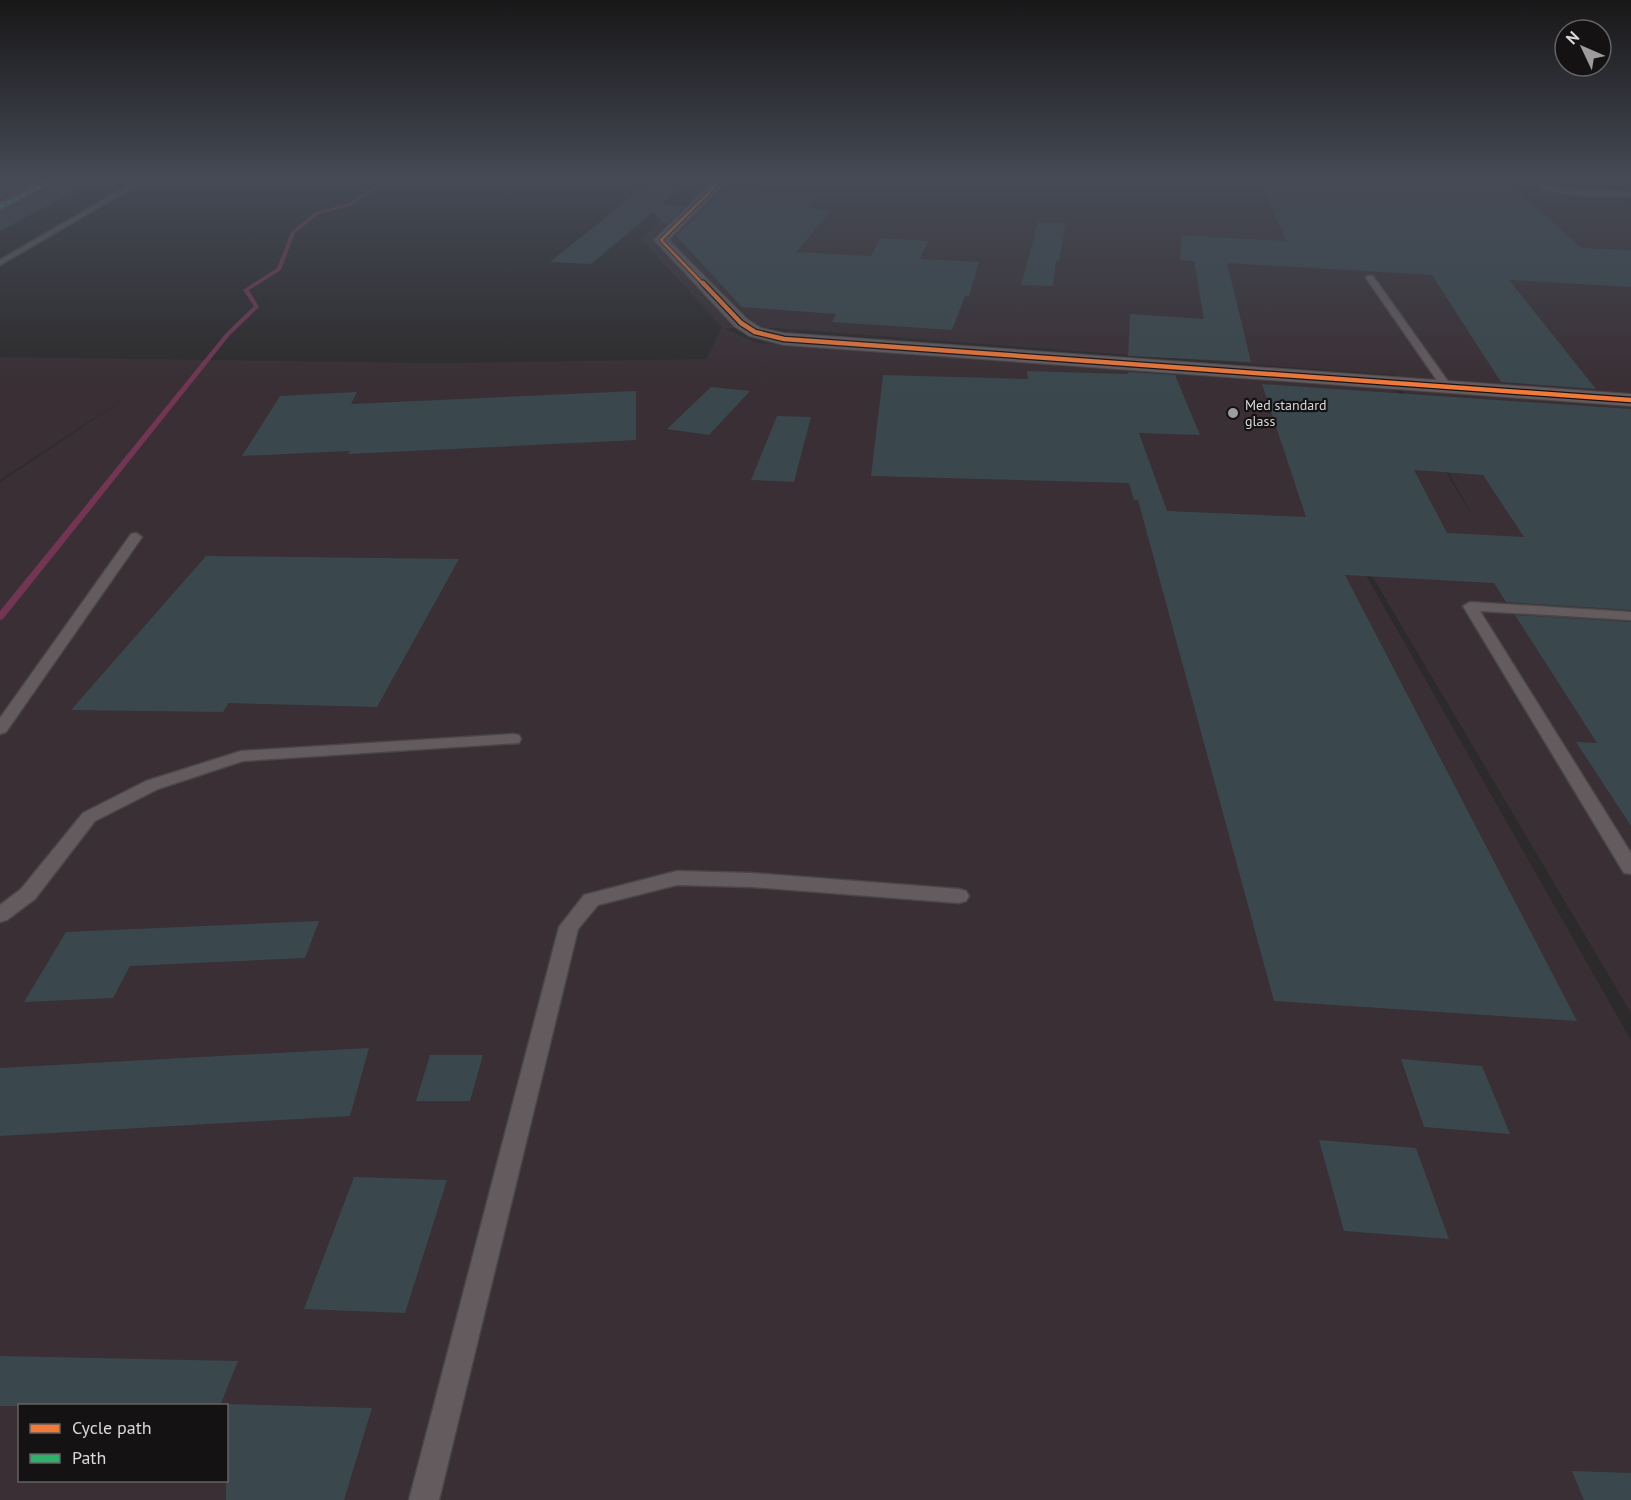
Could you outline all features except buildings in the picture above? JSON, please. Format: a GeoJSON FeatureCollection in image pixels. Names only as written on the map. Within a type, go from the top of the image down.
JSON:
{"type":"FeatureCollection","features":[{"type":"Feature","properties":{"kind":"street"},"geometry":{"type":"LineString","coordinates":[[669,248],[741,323],[755,332],[784,339],[1631,400]]}},
{"type":"Feature","properties":{"kind":"lane"},"geometry":{"type":"LineString","coordinates":[[0,263],[26,248]]}},
{"type":"Feature","properties":{"kind":"lane"},"geometry":{"type":"LineString","coordinates":[[1371,278],[1447,387]]}},
{"type":"Feature","properties":{"kind":"lane"},"geometry":{"type":"LineString","coordinates":[[0,729],[136,537]]}},
{"type":"Feature","properties":{"kind":"lane"},"geometry":{"type":"LineString","coordinates":[[1631,616],[1470,606],[1631,868]]}},
{"type":"Feature","properties":{"kind":"lane"},"geometry":{"type":"LineString","coordinates":[[0,915],[28,894],[89,817],[152,785],[241,756],[513,740]]}},
{"type":"Feature","properties":{"kind":"lane"},"geometry":{"type":"LineString","coordinates":[[424,1500],[569,927],[591,900],[677,878],[751,880],[959,897]]}},
{"type":"Feature","properties":{"kind":"shaded area"},"geometry":{"type":"Polygon","coordinates":[[[649,248],[1631,248],[1631,1013],[1340,522],[1335,521],[1631,1040],[1631,1500],[0,1500],[0,482],[133,393],[0,480],[0,357],[434,363],[706,359],[722,327],[649,248]],[[723,328],[757,343],[1395,388],[1475,520],[1394,375],[772,328],[723,328]]]}},
{"type":"Feature","properties":{"kind":"waterway"},"geometry":{"type":"LineString","coordinates":[[0,617],[228,334],[257,306],[246,290],[279,269],[287,248]]}},
{"type":"Feature","properties":{"kind":"cycle path"},"geometry":{"type":"LineString","coordinates":[[669,248],[741,323],[755,332],[784,339],[1631,400]]}},
{"type":"Feature","properties":{"kind":"place","name":"Med standard glass"},"geometry":{"type":"Point","coordinates":[1233,413]}}]}
